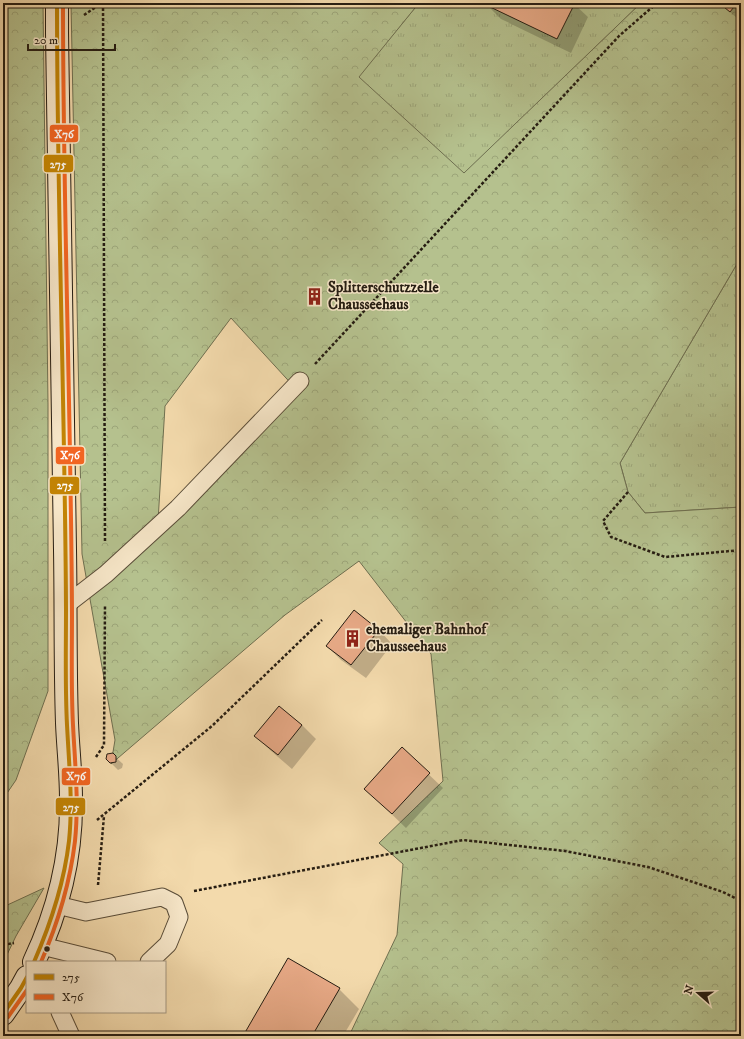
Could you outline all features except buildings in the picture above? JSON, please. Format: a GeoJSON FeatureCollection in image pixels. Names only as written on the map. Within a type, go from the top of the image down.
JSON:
{"type":"FeatureCollection","features":[{"type":"Feature","properties":{"kind":"main road"},"geometry":{"type":"LineString","coordinates":[[38,954],[57,905],[64,873],[71,820],[67,723],[57,3]]}},
{"type":"Feature","properties":{"kind":"main road"},"geometry":{"type":"LineString","coordinates":[[3,1014],[25,985]]}},
{"type":"Feature","properties":{"kind":"lane"},"geometry":{"type":"LineString","coordinates":[[66,605],[106,574],[178,508],[300,381]]}},
{"type":"Feature","properties":{"kind":"lane"},"geometry":{"type":"LineString","coordinates":[[57,905],[86,912],[162,897],[174,903],[179,917],[168,944],[150,961]]}},
{"type":"Feature","properties":{"kind":"lane"},"geometry":{"type":"LineString","coordinates":[[38,954],[98,961]]}},
{"type":"Feature","properties":{"kind":"lane"},"geometry":{"type":"LineString","coordinates":[[60,1013],[71,1036]]}},
{"type":"Feature","properties":{"kind":"path"},"geometry":{"type":"LineString","coordinates":[[96,758],[104,745],[106,574],[103,3]]}},
{"type":"Feature","properties":{"kind":"path"},"geometry":{"type":"LineString","coordinates":[[300,381],[620,36],[657,3]]}},
{"type":"Feature","properties":{"kind":"path"},"geometry":{"type":"LineString","coordinates":[[628,492],[603,520],[611,537],[665,557],[741,550]]}},
{"type":"Feature","properties":{"kind":"path"},"geometry":{"type":"LineString","coordinates":[[86,912],[98,885],[104,816],[212,726],[322,620]]}},
{"type":"Feature","properties":{"kind":"path"},"geometry":{"type":"LineString","coordinates":[[162,897],[462,840],[565,851],[648,867],[723,892],[741,901]]}},
{"type":"Feature","properties":{"kind":"green space"},"geometry":{"type":"Polygon","coordinates":[[[3,3],[43,3],[48,404],[48,691],[16,780],[3,799],[3,3]]]}},
{"type":"Feature","properties":{"kind":"green space"},"geometry":{"type":"Polygon","coordinates":[[[71,3],[419,3],[359,77],[464,173],[641,3],[741,3],[741,257],[620,463],[628,492],[645,513],[741,507],[741,1036],[349,1036],[397,935],[403,864],[379,843],[443,781],[431,654],[359,561],[285,615],[111,764],[115,740],[82,554],[71,3]],[[231,318],[165,406],[157,538],[297,390],[231,318]]]}},
{"type":"Feature","properties":{"kind":"green space"},"geometry":{"type":"Polygon","coordinates":[[[419,3],[641,3],[464,174],[358,77],[419,3]]]}},
{"type":"Feature","properties":{"kind":"green space"},"geometry":{"type":"Polygon","coordinates":[[[741,257],[741,507],[645,513],[628,492],[620,463],[741,257]]]}},
{"type":"Feature","properties":{"kind":"green space"},"geometry":{"type":"Polygon","coordinates":[[[44,888],[16,936],[3,963],[3,907],[44,888]]]}},
{"type":"Feature","properties":{"kind":"transit line","name":"275"},"geometry":{"type":"LineString","coordinates":[[34,961],[46,933],[64,873],[69,841],[71,812],[66,696],[57,3]]}},
{"type":"Feature","properties":{"kind":"transit line","name":"X76"},"geometry":{"type":"LineString","coordinates":[[41,961],[53,933],[67,887],[73,857],[77,812],[72,697],[63,3]]}},
{"type":"Feature","properties":{"kind":"transit line","name":"275"},"geometry":{"type":"LineString","coordinates":[[3,1014],[26,979]]}},
{"type":"Feature","properties":{"kind":"transit line","name":"X76"},"geometry":{"type":"LineString","coordinates":[[8,1017],[26,991]]}},
{"type":"Feature","properties":{"kind":"place","name":"Splitterschutzzelle Chausseehaus"},"geometry":{"type":"Point","coordinates":[315,296]}},
{"type":"Feature","properties":{"kind":"place","name":"ehemaliger Bahnhof Chausseehaus"},"geometry":{"type":"Point","coordinates":[353,638]}}]}
